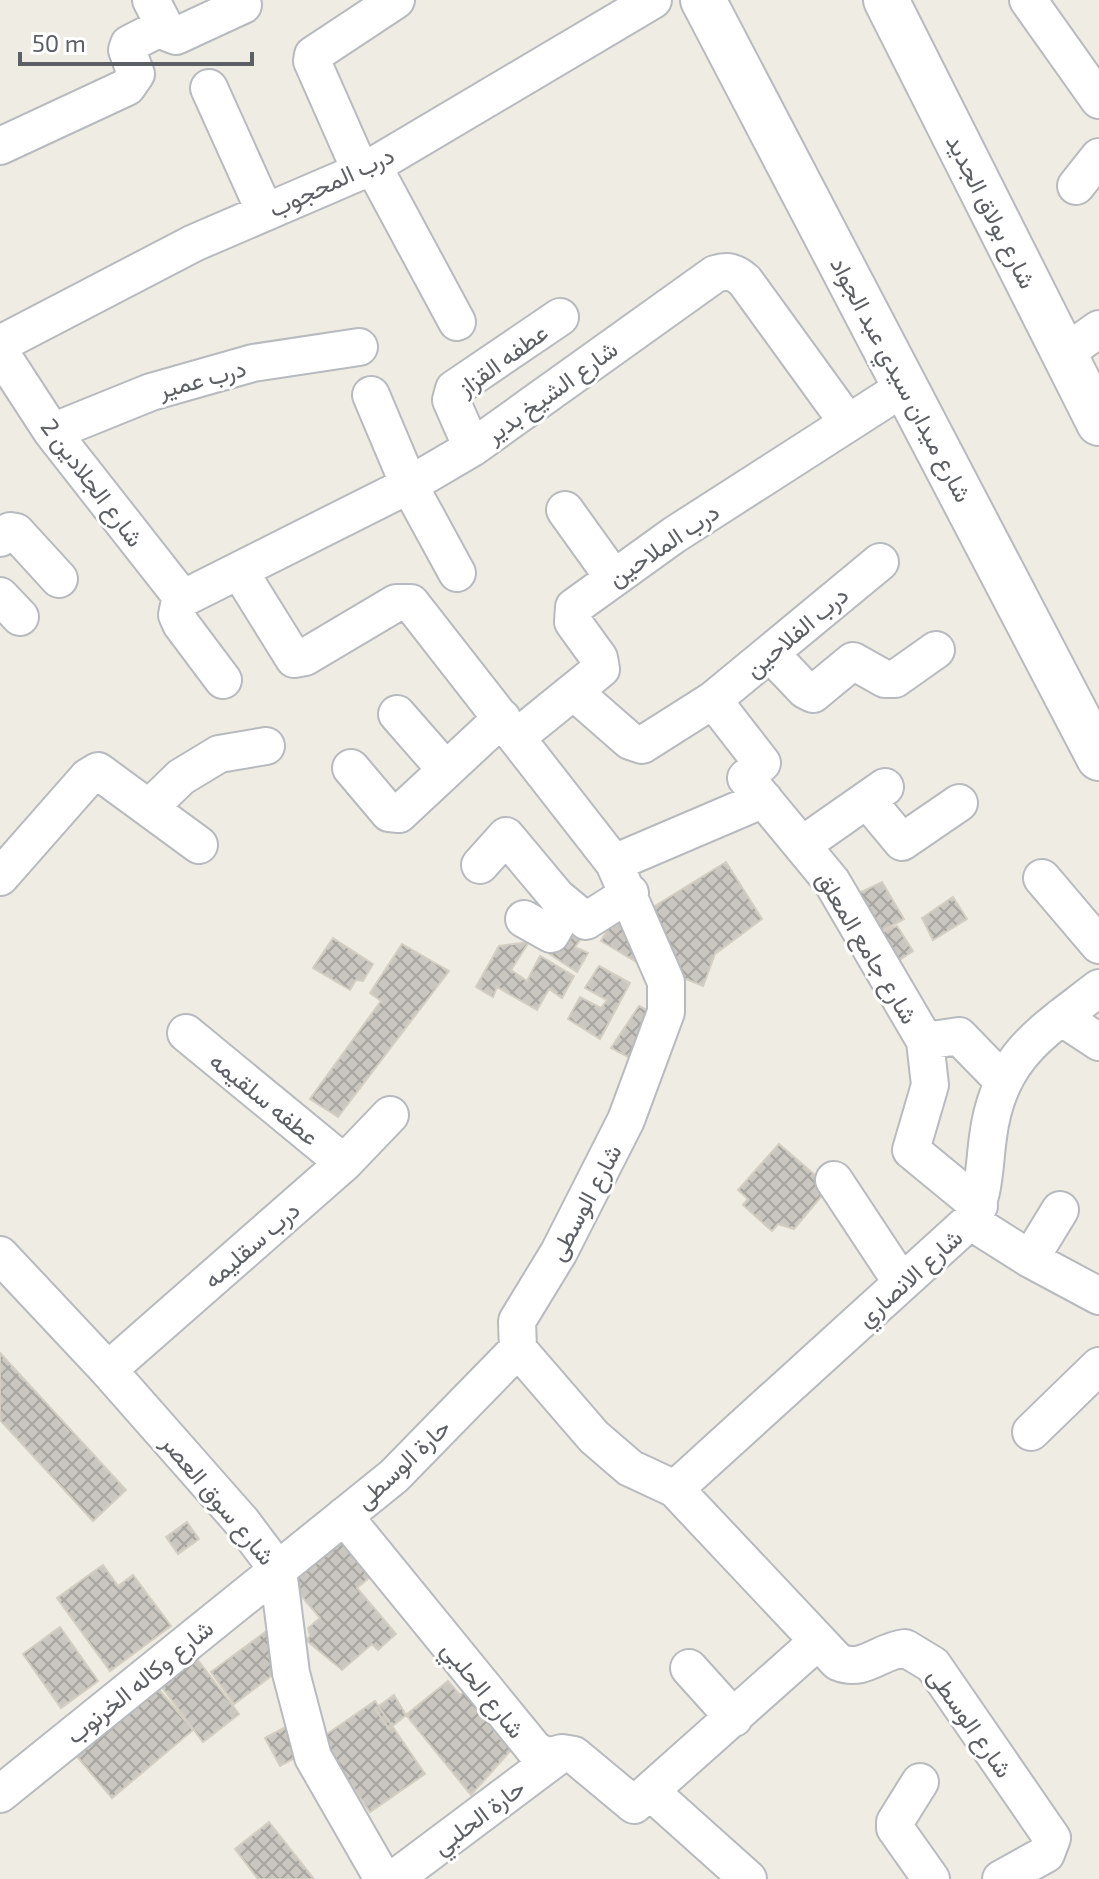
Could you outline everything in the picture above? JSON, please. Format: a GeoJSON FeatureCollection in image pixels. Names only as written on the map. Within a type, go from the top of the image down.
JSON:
{"type":"FeatureCollection","features":[{"type":"Feature","properties":{"kind":"street","name":"درب المحجوب"},"geometry":{"type":"LineString","coordinates":[[0,344],[180,250],[367,169],[653,0]]}},
{"type":"Feature","properties":{"kind":"street","name":"شارع ميدان سيدي عبد الجواد"},"geometry":{"type":"LineString","coordinates":[[703,0],[1099,758]]}},
{"type":"Feature","properties":{"kind":"street","name":"شارع بولاق الجديد"},"geometry":{"type":"LineString","coordinates":[[886,0],[1099,423]]}},
{"type":"Feature","properties":{"kind":"street"},"geometry":{"type":"LineString","coordinates":[[1028,0],[1095,86]]}},
{"type":"Feature","properties":{"kind":"street"},"geometry":{"type":"LineString","coordinates":[[381,4],[316,50],[312,61],[367,169],[457,322]]}},
{"type":"Feature","properties":{"kind":"street"},"geometry":{"type":"LineString","coordinates":[[0,146],[133,82],[136,67],[127,47],[158,13],[168,33],[176,36],[243,5]]}},
{"type":"Feature","properties":{"kind":"street"},"geometry":{"type":"LineString","coordinates":[[209,88],[265,212]]}},
{"type":"Feature","properties":{"kind":"street"},"geometry":{"type":"LineString","coordinates":[[1076,186],[1099,157]]}},
{"type":"Feature","properties":{"kind":"street","name":"شارع الشيخ بدير"},"geometry":{"type":"LineString","coordinates":[[188,595],[240,572],[409,485],[472,448],[715,274],[725,271],[736,273],[745,281],[848,423]]}},
{"type":"Feature","properties":{"kind":"street","name":"عطفه القزاز"},"geometry":{"type":"LineString","coordinates":[[472,448],[451,400],[454,389],[560,317]]}},
{"type":"Feature","properties":{"kind":"street"},"geometry":{"type":"LineString","coordinates":[[1064,354],[1099,329]]}},
{"type":"Feature","properties":{"kind":"street","name":"درب عمير"},"geometry":{"type":"LineString","coordinates":[[52,432],[151,392],[253,363],[359,347]]}},
{"type":"Feature","properties":{"kind":"street","name":"شارع الجلادين 2"},"geometry":{"type":"LineString","coordinates":[[0,352],[52,432],[188,595]]}},
{"type":"Feature","properties":{"kind":"street","name":"درب الملاحين"},"geometry":{"type":"LineString","coordinates":[[351,768],[394,815],[399,814],[446,770],[510,728],[574,692],[598,673],[601,663],[573,622],[572,612],[613,577],[906,386]]}},
{"type":"Feature","properties":{"kind":"street"},"geometry":{"type":"LineString","coordinates":[[371,395],[409,485],[457,573]]}},
{"type":"Feature","properties":{"kind":"street"},"geometry":{"type":"LineString","coordinates":[[565,510],[613,577]]}},
{"type":"Feature","properties":{"kind":"street"},"geometry":{"type":"LineString","coordinates":[[0,538],[10,531],[16,532],[59,579]]}},
{"type":"Feature","properties":{"kind":"street","name":"درب الفلاحين"},"geometry":{"type":"LineString","coordinates":[[574,692],[638,745],[713,700],[880,562]]}},
{"type":"Feature","properties":{"kind":"street","name":"شارع الوسطى"},"geometry":{"type":"LineString","coordinates":[[240,572],[294,659],[305,657],[396,603],[411,603],[510,728],[622,878],[666,982],[666,1012],[626,1120],[559,1252],[517,1321],[518,1349],[594,1437],[630,1468],[675,1489],[838,1662],[851,1668],[862,1667],[887,1650],[905,1648],[918,1652],[933,1665],[1051,1858]]}},
{"type":"Feature","properties":{"kind":"street"},"geometry":{"type":"LineString","coordinates":[[188,595],[177,615],[223,680]]}},
{"type":"Feature","properties":{"kind":"street"},"geometry":{"type":"LineString","coordinates":[[770,653],[805,690],[813,694],[853,661],[885,679],[895,679],[936,650]]}},
{"type":"Feature","properties":{"kind":"street","name":"شارع جامع المعلق"},"geometry":{"type":"LineString","coordinates":[[713,700],[762,763],[746,778],[832,882],[925,1041],[930,1085],[911,1150],[975,1214]]}},
{"type":"Feature","properties":{"kind":"street"},"geometry":{"type":"LineString","coordinates":[[397,714],[446,770]]}},
{"type":"Feature","properties":{"kind":"street"},"geometry":{"type":"LineString","coordinates":[[149,808],[181,777],[219,754],[266,746]]}},
{"type":"Feature","properties":{"kind":"street"},"geometry":{"type":"LineString","coordinates":[[7,854],[92,773],[104,772],[199,845]]}},
{"type":"Feature","properties":{"kind":"street"},"geometry":{"type":"LineString","coordinates":[[802,845],[876,794],[902,842],[959,803]]}},
{"type":"Feature","properties":{"kind":"street"},"geometry":{"type":"LineString","coordinates":[[480,865],[506,836],[567,906],[587,922],[622,878],[764,799]]}},
{"type":"Feature","properties":{"kind":"street"},"geometry":{"type":"LineString","coordinates":[[1042,878],[1099,945]]}},
{"type":"Feature","properties":{"kind":"street"},"geometry":{"type":"LineString","coordinates":[[524,919],[551,934],[567,906]]}},
{"type":"Feature","properties":{"kind":"street","name":"شارع الانصاري"},"geometry":{"type":"LineString","coordinates":[[675,1489],[975,1214],[990,1115],[1002,1080],[1016,1058],[1099,988]]}},
{"type":"Feature","properties":{"kind":"street"},"geometry":{"type":"LineString","coordinates":[[1061,1017],[1099,1042]]}},
{"type":"Feature","properties":{"kind":"street","name":"عطفه سلقيمه"},"geometry":{"type":"LineString","coordinates":[[186,1033],[344,1163]]}},
{"type":"Feature","properties":{"kind":"street"},"geometry":{"type":"LineString","coordinates":[[925,1041],[959,1036],[1002,1080]]}},
{"type":"Feature","properties":{"kind":"street","name":"درب سقليمه"},"geometry":{"type":"LineString","coordinates":[[108,1370],[344,1163],[390,1115]]}},
{"type":"Feature","properties":{"kind":"street"},"geometry":{"type":"LineString","coordinates":[[834,1180],[902,1283]]}},
{"type":"Feature","properties":{"kind":"street"},"geometry":{"type":"LineString","coordinates":[[1030,1259],[1060,1210]]}},
{"type":"Feature","properties":{"kind":"street"},"geometry":{"type":"LineString","coordinates":[[975,1214],[1030,1259],[1099,1296]]}},
{"type":"Feature","properties":{"kind":"street","name":"شارع سوق العصر"},"geometry":{"type":"LineString","coordinates":[[0,1255],[108,1370],[242,1522],[278,1570],[291,1673],[313,1757],[383,1879]]}},
{"type":"Feature","properties":{"kind":"street","name":"حارة الوسطى"},"geometry":{"type":"LineString","coordinates":[[278,1570],[394,1476],[518,1349]]}},
{"type":"Feature","properties":{"kind":"street"},"geometry":{"type":"LineString","coordinates":[[1031,1432],[1099,1366]]}},
{"type":"Feature","properties":{"kind":"street","name":"شارع الحلبي"},"geometry":{"type":"LineString","coordinates":[[344,1516],[534,1749],[547,1757],[562,1753],[580,1759],[632,1805],[652,1793]]}},
{"type":"Feature","properties":{"kind":"street","name":"شارع وكاله الخرنوب"},"geometry":{"type":"LineString","coordinates":[[0,1794],[278,1570]]}},
{"type":"Feature","properties":{"kind":"street"},"geometry":{"type":"LineString","coordinates":[[748,1879],[652,1793],[817,1642]]}},
{"type":"Feature","properties":{"kind":"street"},"geometry":{"type":"LineString","coordinates":[[689,1668],[734,1718]]}},
{"type":"Feature","properties":{"kind":"street","name":"حارة الحلبي"},"geometry":{"type":"LineString","coordinates":[[394,1879],[562,1753]]}},
{"type":"Feature","properties":{"kind":"street"},"geometry":{"type":"LineString","coordinates":[[920,1782],[895,1822],[895,1828],[931,1879]]}},
{"type":"Feature","properties":{"kind":"street"},"geometry":{"type":"LineString","coordinates":[[1001,1879],[1051,1858]]}},
{"type":"Feature","properties":{"kind":"building"},"geometry":{"type":"Polygon","coordinates":[[[726,862],[762,919],[715,954],[703,986],[671,973],[647,911],[726,862]]]}},
{"type":"Feature","properties":{"kind":"building"},"geometry":{"type":"Polygon","coordinates":[[[882,882],[904,919],[874,935],[855,895],[882,882]]]}},
{"type":"Feature","properties":{"kind":"building"},"geometry":{"type":"Polygon","coordinates":[[[953,897],[967,919],[933,940],[922,918],[953,897]]]}},
{"type":"Feature","properties":{"kind":"building"},"geometry":{"type":"Polygon","coordinates":[[[622,906],[644,942],[635,961],[601,941],[622,906]]]}},
{"type":"Feature","properties":{"kind":"building"},"geometry":{"type":"Polygon","coordinates":[[[566,919],[585,933],[575,947],[588,953],[577,972],[545,951],[566,919]]]}},
{"type":"Feature","properties":{"kind":"building"},"geometry":{"type":"Polygon","coordinates":[[[897,926],[913,951],[892,965],[874,935],[897,926]]]}},
{"type":"Feature","properties":{"kind":"building"},"geometry":{"type":"Polygon","coordinates":[[[333,938],[373,964],[363,981],[356,980],[350,990],[313,968],[333,938]]]}},
{"type":"Feature","properties":{"kind":"building"},"geometry":{"type":"Polygon","coordinates":[[[529,942],[511,970],[527,981],[540,956],[574,976],[562,998],[549,989],[537,1010],[497,987],[493,997],[476,987],[499,946],[529,942]]]}},
{"type":"Feature","properties":{"kind":"building"},"geometry":{"type":"Polygon","coordinates":[[[402,944],[449,971],[338,1117],[310,1099],[381,1001],[370,993],[402,944]]]}},
{"type":"Feature","properties":{"kind":"building"},"geometry":{"type":"Polygon","coordinates":[[[599,966],[630,983],[600,1039],[568,1019],[580,997],[601,1008],[607,1000],[585,988],[599,966]]]}},
{"type":"Feature","properties":{"kind":"building"},"geometry":{"type":"Polygon","coordinates":[[[639,1006],[653,1013],[634,1060],[611,1048],[639,1006]]]}},
{"type":"Feature","properties":{"kind":"building"},"geometry":{"type":"Polygon","coordinates":[[[779,1144],[829,1187],[794,1229],[778,1224],[772,1231],[743,1205],[748,1199],[738,1190],[779,1144]]]}},
{"type":"Feature","properties":{"kind":"building"},"geometry":{"type":"Polygon","coordinates":[[[0,1353],[126,1490],[93,1521],[0,1420],[0,1353]]]}},
{"type":"Feature","properties":{"kind":"building"},"geometry":{"type":"Polygon","coordinates":[[[187,1522],[199,1539],[178,1554],[166,1537],[187,1522]]]}},
{"type":"Feature","properties":{"kind":"building"},"geometry":{"type":"Polygon","coordinates":[[[341,1532],[376,1572],[357,1588],[396,1634],[378,1650],[372,1644],[342,1670],[306,1640],[310,1636],[308,1628],[320,1618],[287,1579],[341,1532]]]}},
{"type":"Feature","properties":{"kind":"building"},"geometry":{"type":"Polygon","coordinates":[[[103,1565],[118,1586],[133,1575],[171,1626],[110,1671],[57,1598],[103,1565]]]}},
{"type":"Feature","properties":{"kind":"building"},"geometry":{"type":"Polygon","coordinates":[[[60,1627],[98,1681],[61,1708],[23,1654],[60,1627]]]}},
{"type":"Feature","properties":{"kind":"building"},"geometry":{"type":"Polygon","coordinates":[[[269,1629],[286,1665],[234,1704],[211,1672],[269,1629]]]}},
{"type":"Feature","properties":{"kind":"building"},"geometry":{"type":"Polygon","coordinates":[[[191,1651],[239,1714],[203,1742],[155,1678],[191,1651]]]}},
{"type":"Feature","properties":{"kind":"building"},"geometry":{"type":"Polygon","coordinates":[[[150,1679],[193,1730],[112,1798],[69,1747],[150,1679]]]}},
{"type":"Feature","properties":{"kind":"building"},"geometry":{"type":"Polygon","coordinates":[[[448,1681],[460,1695],[472,1686],[508,1722],[494,1732],[511,1750],[471,1795],[406,1715],[448,1681]]]}},
{"type":"Feature","properties":{"kind":"building"},"geometry":{"type":"Polygon","coordinates":[[[394,1695],[406,1715],[389,1729],[375,1709],[394,1695]]]}},
{"type":"Feature","properties":{"kind":"building"},"geometry":{"type":"Polygon","coordinates":[[[375,1701],[425,1774],[370,1812],[320,1739],[375,1701]]]}},
{"type":"Feature","properties":{"kind":"building"},"geometry":{"type":"Polygon","coordinates":[[[291,1724],[306,1752],[280,1766],[265,1738],[291,1724]]]}},
{"type":"Feature","properties":{"kind":"building"},"geometry":{"type":"Polygon","coordinates":[[[269,1822],[314,1879],[258,1879],[235,1849],[269,1822]]]}}]}
